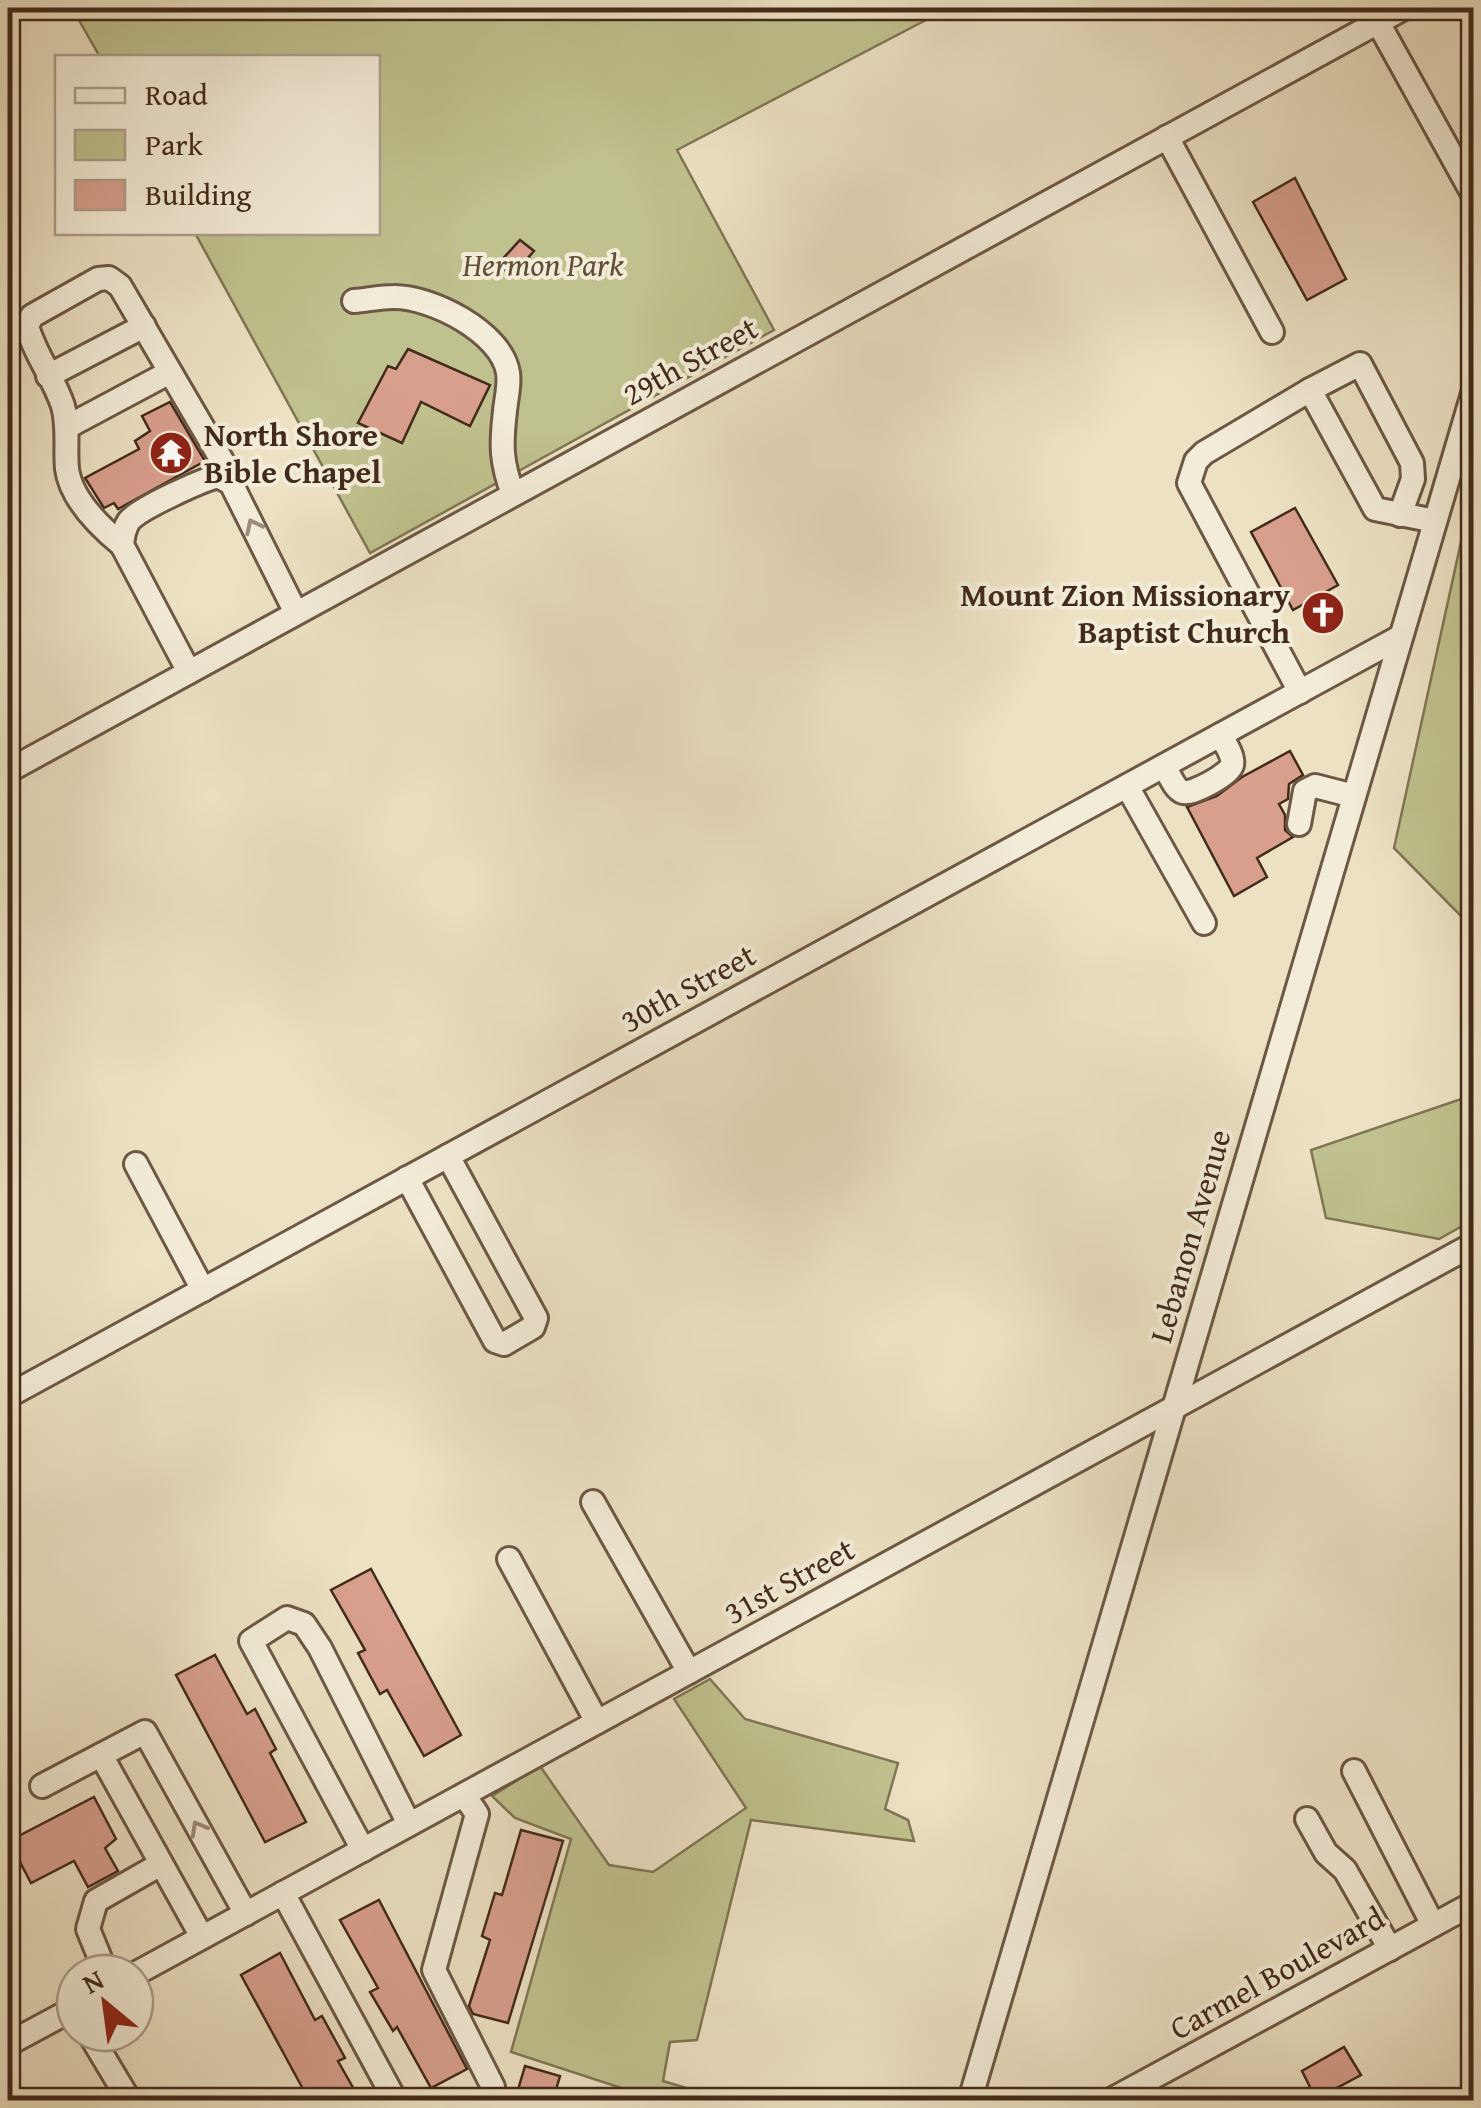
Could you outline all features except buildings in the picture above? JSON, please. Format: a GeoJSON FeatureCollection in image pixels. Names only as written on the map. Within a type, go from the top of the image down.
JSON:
{"type":"FeatureCollection","features":[{"type":"Feature","properties":{"kind":"street","name":"29th Street"},"geometry":{"type":"LineString","coordinates":[[8,771],[1167,137],[1374,14],[1404,8]]}},
{"type":"Feature","properties":{"kind":"street"},"geometry":{"type":"LineString","coordinates":[[1374,14],[1474,196]]}},
{"type":"Feature","properties":{"kind":"street"},"geometry":{"type":"LineString","coordinates":[[1167,137],[1272,332]]}},
{"type":"Feature","properties":{"kind":"street"},"geometry":{"type":"LineString","coordinates":[[189,672],[122,545],[100,526],[68,473],[67,427],[60,399],[27,326],[32,316],[98,279],[109,278],[120,286],[144,326],[224,464],[296,613]]}},
{"type":"Feature","properties":{"kind":"street"},"geometry":{"type":"LineString","coordinates":[[354,301],[395,296],[427,302],[474,326],[497,346],[510,377],[502,464],[513,494]]}},
{"type":"Feature","properties":{"kind":"street"},"geometry":{"type":"LineString","coordinates":[[48,376],[144,326]]}},
{"type":"Feature","properties":{"kind":"street"},"geometry":{"type":"LineString","coordinates":[[1300,692],[1188,479],[1196,462],[1204,453],[1360,364],[1412,462],[1413,479],[1400,515]]}},
{"type":"Feature","properties":{"kind":"street"},"geometry":{"type":"LineString","coordinates":[[67,427],[170,372]]}},
{"type":"Feature","properties":{"kind":"street"},"geometry":{"type":"LineString","coordinates":[[1310,390],[1376,509],[1435,521]]}},
{"type":"Feature","properties":{"kind":"street","name":"Lebanon Avenue"},"geometry":{"type":"LineString","coordinates":[[970,2100],[1474,390]]}},
{"type":"Feature","properties":{"kind":"street"},"geometry":{"type":"LineString","coordinates":[[122,545],[131,518],[203,480],[218,476],[232,483]]}},
{"type":"Feature","properties":{"kind":"street","name":"30th Street"},"geometry":{"type":"LineString","coordinates":[[8,1396],[1400,637]]}},
{"type":"Feature","properties":{"kind":"street"},"geometry":{"type":"LineString","coordinates":[[1164,766],[1177,788],[1193,792],[1228,772],[1232,765],[1220,735]]}},
{"type":"Feature","properties":{"kind":"street"},"geometry":{"type":"LineString","coordinates":[[1128,786],[1204,923]]}},
{"type":"Feature","properties":{"kind":"street"},"geometry":{"type":"LineString","coordinates":[[1299,824],[1306,791],[1315,786],[1354,796]]}},
{"type":"Feature","properties":{"kind":"street"},"geometry":{"type":"LineString","coordinates":[[407,1178],[495,1341],[504,1344],[533,1327],[536,1318],[448,1156]]}},
{"type":"Feature","properties":{"kind":"street"},"geometry":{"type":"LineString","coordinates":[[136,1164],[203,1290]]}},
{"type":"Feature","properties":{"kind":"street","name":"31st Street"},"geometry":{"type":"LineString","coordinates":[[155,1963],[1474,1244]]}},
{"type":"Feature","properties":{"kind":"street"},"geometry":{"type":"LineString","coordinates":[[593,1502],[689,1672]]}},
{"type":"Feature","properties":{"kind":"street"},"geometry":{"type":"LineString","coordinates":[[509,1560],[597,1722]]}},
{"type":"Feature","properties":{"kind":"street"},"geometry":{"type":"LineString","coordinates":[[362,1850],[251,1642],[288,1618],[304,1624],[320,1648],[410,1824]]}},
{"type":"Feature","properties":{"kind":"street"},"geometry":{"type":"LineString","coordinates":[[42,1786],[144,1732],[246,1914]]}},
{"type":"Feature","properties":{"kind":"street"},"geometry":{"type":"LineString","coordinates":[[101,1755],[202,1937]]}},
{"type":"Feature","properties":{"kind":"street"},"geometry":{"type":"LineString","coordinates":[[1354,1771],[1434,1925]]}},
{"type":"Feature","properties":{"kind":"street"},"geometry":{"type":"LineString","coordinates":[[464,1795],[477,1814],[434,1970],[491,2094],[469,2100]]}},
{"type":"Feature","properties":{"kind":"street"},"geometry":{"type":"LineString","coordinates":[[1307,1819],[1326,1853],[1345,1870],[1390,1949]]}},
{"type":"Feature","properties":{"kind":"street"},"geometry":{"type":"LineString","coordinates":[[98,1953],[88,1929],[96,1901],[161,1864]]}},
{"type":"Feature","properties":{"kind":"street"},"geometry":{"type":"LineString","coordinates":[[284,1893],[395,2100]]}},
{"type":"Feature","properties":{"kind":"street","name":"Carmel Boulevard"},"geometry":{"type":"LineString","coordinates":[[1111,2100],[1474,1903]]}},
{"type":"Feature","properties":{"kind":"street"},"geometry":{"type":"LineString","coordinates":[[8,2044],[55,2019]]}},
{"type":"Feature","properties":{"kind":"street"},"geometry":{"type":"LineString","coordinates":[[101,2053],[129,2100]]}},
{"type":"Feature","properties":{"kind":"green space","name":"Hermon Park"},"geometry":{"type":"Polygon","coordinates":[[[72,8],[949,8],[677,150],[774,330],[370,553],[196,235],[380,235],[380,55],[99,55],[72,8]]]}},
{"type":"Feature","properties":{"kind":"green space"},"geometry":{"type":"Polygon","coordinates":[[[1473,487],[1473,946],[1461,916],[1394,848],[1473,487]]]}},
{"type":"Feature","properties":{"kind":"green space"},"geometry":{"type":"Polygon","coordinates":[[[1473,1095],[1473,1220],[1439,1239],[1326,1218],[1311,1150],[1473,1095]]]}},
{"type":"Feature","properties":{"kind":"green space"},"geometry":{"type":"Polygon","coordinates":[[[710,1679],[745,1719],[898,1763],[885,1809],[908,1820],[914,1841],[751,1820],[697,2040],[670,2042],[663,2081],[726,2100],[658,2100],[511,2052],[571,1839],[515,1818],[492,1796],[540,1766],[609,1865],[653,1872],[746,1808],[674,1699],[710,1679]]]}},
{"type":"Feature","properties":{"kind":"place","name":"North Shore Bible Chapel"},"geometry":{"type":"Point","coordinates":[171,453]}},
{"type":"Feature","properties":{"kind":"place","name":"Mount Zion Missionary Baptist Church"},"geometry":{"type":"Point","coordinates":[1323,613]}}]}
